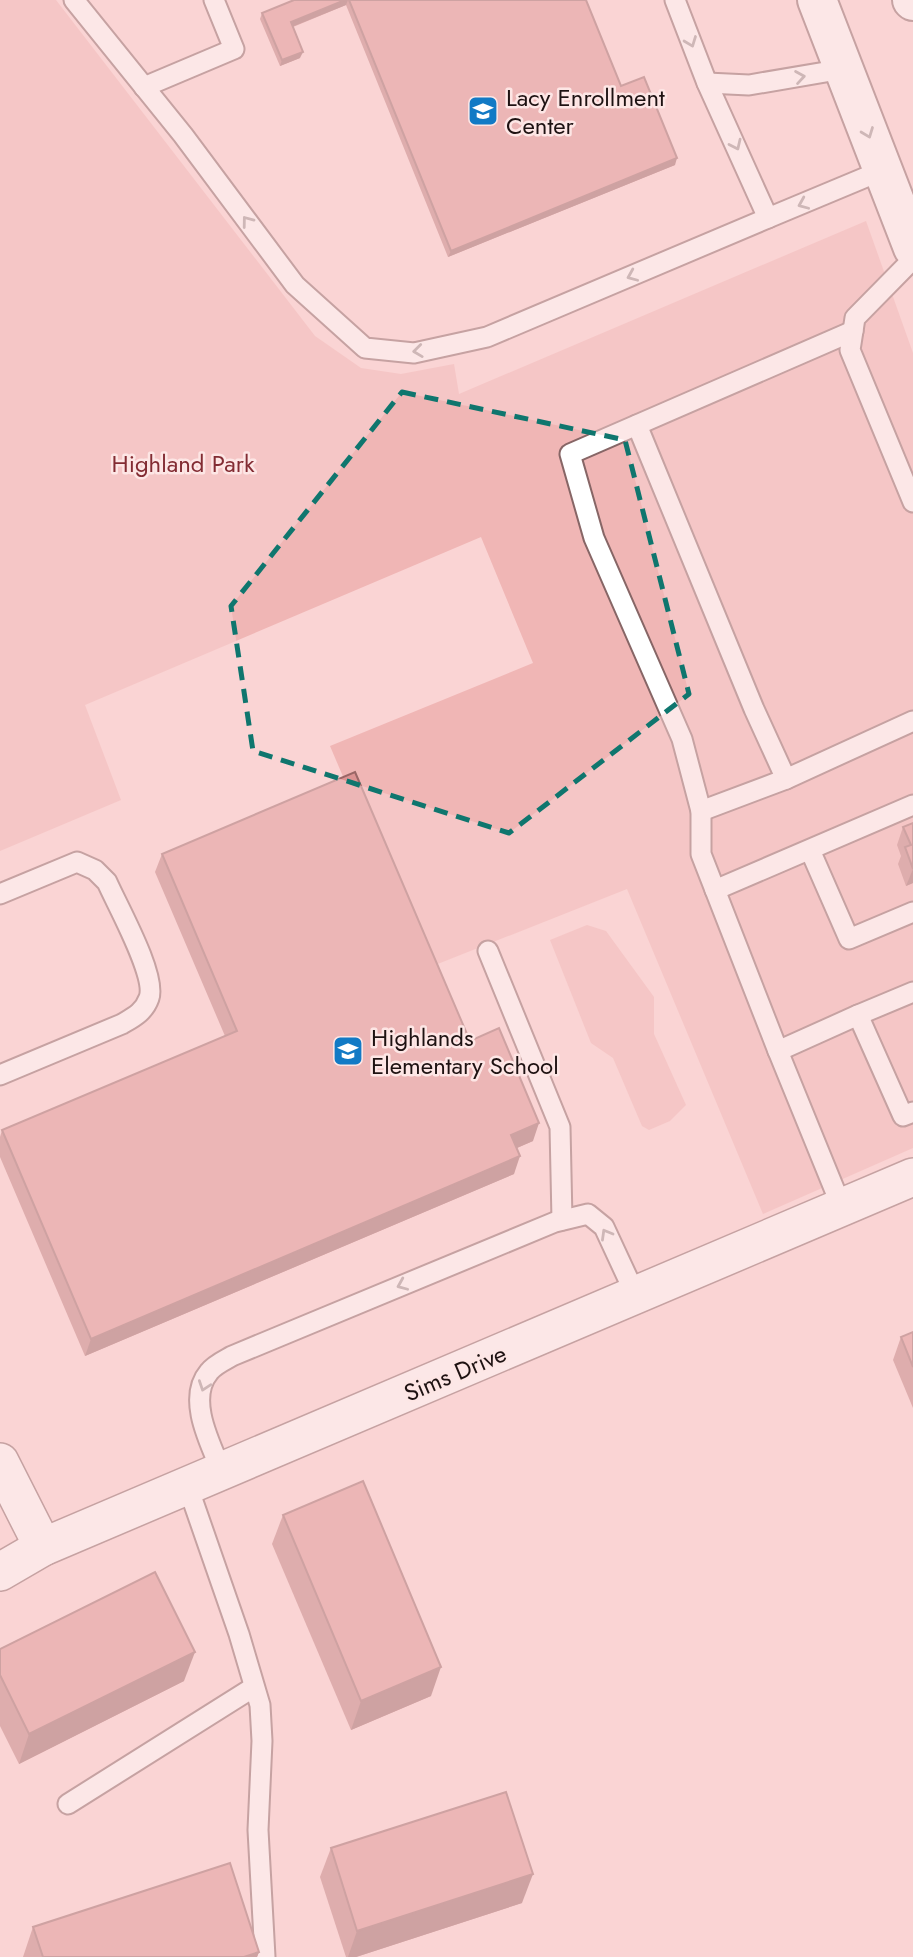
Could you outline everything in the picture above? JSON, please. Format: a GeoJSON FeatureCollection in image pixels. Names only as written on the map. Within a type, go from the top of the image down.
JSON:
{"type":"FeatureCollection","features":[{"type":"Feature","properties":{"kind":"main road"},"geometry":{"type":"LineString","coordinates":[[817,0],[913,248]]}},
{"type":"Feature","properties":{"kind":"street","name":"Sims Drive"},"geometry":{"type":"LineString","coordinates":[[0,1572],[43,1547],[913,1177]]}},
{"type":"Feature","properties":{"kind":"street"},"geometry":{"type":"LineString","coordinates":[[0,1462],[43,1547]]}},
{"type":"Feature","properties":{"kind":"lane"},"geometry":{"type":"LineString","coordinates":[[74,0],[295,285],[365,348],[414,353],[487,337],[883,170]]}},
{"type":"Feature","properties":{"kind":"lane"},"geometry":{"type":"LineString","coordinates":[[144,88],[234,49],[214,0]]}},
{"type":"Feature","properties":{"kind":"lane"},"geometry":{"type":"LineString","coordinates":[[675,0],[708,83],[768,218]]}},
{"type":"Feature","properties":{"kind":"lane"},"geometry":{"type":"LineString","coordinates":[[708,83],[749,85],[844,69]]}},
{"type":"Feature","properties":{"kind":"lane"},"geometry":{"type":"LineString","coordinates":[[913,259],[855,318],[850,350],[913,502]]}},
{"type":"Feature","properties":{"kind":"lane"},"geometry":{"type":"LineString","coordinates":[[842,1208],[701,854],[701,811],[682,739],[594,538],[570,454],[853,331]]}},
{"type":"Feature","properties":{"kind":"lane"},"geometry":{"type":"LineString","coordinates":[[637,425],[754,709],[786,779]]}},
{"type":"Feature","properties":{"kind":"lane"},"geometry":{"type":"LineString","coordinates":[[701,811],[786,779],[913,721]]}},
{"type":"Feature","properties":{"kind":"lane"},"geometry":{"type":"LineString","coordinates":[[715,890],[913,805]]}},
{"type":"Feature","properties":{"kind":"lane"},"geometry":{"type":"LineString","coordinates":[[810,849],[849,939],[913,912]]}},
{"type":"Feature","properties":{"kind":"lane"},"geometry":{"type":"LineString","coordinates":[[0,894],[77,862],[95,870],[107,881],[147,972],[150,996],[139,1015],[122,1024],[0,1075]]}},
{"type":"Feature","properties":{"kind":"lane"},"geometry":{"type":"LineString","coordinates":[[488,951],[560,1127],[562,1220]]}},
{"type":"Feature","properties":{"kind":"lane"},"geometry":{"type":"LineString","coordinates":[[778,1051],[913,992]]}},
{"type":"Feature","properties":{"kind":"lane"},"geometry":{"type":"LineString","coordinates":[[858,1015],[903,1116],[913,1112]]}},
{"type":"Feature","properties":{"kind":"lane"},"geometry":{"type":"LineString","coordinates":[[222,1472],[204,1425],[200,1397],[208,1372],[232,1356],[562,1220],[588,1214],[604,1227],[636,1296]]}},
{"type":"Feature","properties":{"kind":"lane"},"geometry":{"type":"LineString","coordinates":[[188,1487],[240,1634],[260,1705],[262,1741],[258,1830],[265,1957]]}},
{"type":"Feature","properties":{"kind":"lane"},"geometry":{"type":"LineString","coordinates":[[68,1804],[254,1687]]}},
{"type":"Feature","properties":{"kind":"highlighted area"},"geometry":{"type":"Polygon","coordinates":[[[402,392],[625,440],[689,694],[509,833],[253,751],[231,606],[402,392]]]}},
{"type":"Feature","properties":{"kind":"green space","name":"Highland Park"},"geometry":{"type":"Polygon","coordinates":[[[0,0],[56,0],[315,336],[361,368],[401,374],[454,364],[459,394],[866,221],[913,353],[913,1148],[763,1214],[627,889],[425,969],[330,746],[533,663],[481,537],[85,705],[121,800],[0,851],[0,0]]]}},
{"type":"Feature","properties":{"kind":"green space"},"geometry":{"type":"Polygon","coordinates":[[[587,925],[606,931],[654,997],[654,1034],[686,1105],[670,1121],[649,1130],[642,1126],[613,1058],[591,1043],[550,940],[587,925]]]}},
{"type":"Feature","properties":{"kind":"building"},"geometry":{"type":"Polygon","coordinates":[[[294,0],[345,0],[291,22],[303,52],[282,60],[262,13],[294,0]]]}},
{"type":"Feature","properties":{"kind":"building","name":"Lacy Enrollment Center"},"geometry":{"type":"Polygon","coordinates":[[[349,0],[586,0],[621,86],[644,77],[677,158],[451,251],[349,0]]]}},
{"type":"Feature","properties":{"kind":"building","name":"Highlands Elementary School"},"geometry":{"type":"Polygon","coordinates":[[[355,772],[470,1041],[499,1028],[539,1123],[511,1135],[520,1156],[91,1339],[2,1130],[237,1031],[162,854],[355,772]]]}},
{"type":"Feature","properties":{"kind":"building"},"geometry":{"type":"Polygon","coordinates":[[[913,823],[913,869],[905,847],[911,845],[903,827],[913,823]]]}},
{"type":"Feature","properties":{"kind":"building"},"geometry":{"type":"Polygon","coordinates":[[[913,1332],[913,1367],[901,1337],[913,1332]]]}},
{"type":"Feature","properties":{"kind":"building"},"geometry":{"type":"Polygon","coordinates":[[[363,1481],[441,1667],[361,1701],[283,1515],[363,1481]]]}},
{"type":"Feature","properties":{"kind":"building"},"geometry":{"type":"Polygon","coordinates":[[[155,1572],[195,1652],[29,1734],[0,1675],[0,1649],[155,1572]]]}},
{"type":"Feature","properties":{"kind":"building"},"geometry":{"type":"Polygon","coordinates":[[[506,1792],[533,1874],[357,1931],[331,1848],[506,1792]]]}},
{"type":"Feature","properties":{"kind":"building"},"geometry":{"type":"Polygon","coordinates":[[[230,1863],[259,1952],[244,1957],[43,1957],[33,1927],[230,1863]]]}},
{"type":"Feature","properties":{"kind":"place","name":"Lacy Enrollment Center"},"geometry":{"type":"Point","coordinates":[483,111]}},
{"type":"Feature","properties":{"kind":"place","name":"Highlands Elementary School"},"geometry":{"type":"Point","coordinates":[348,1051]}}]}
